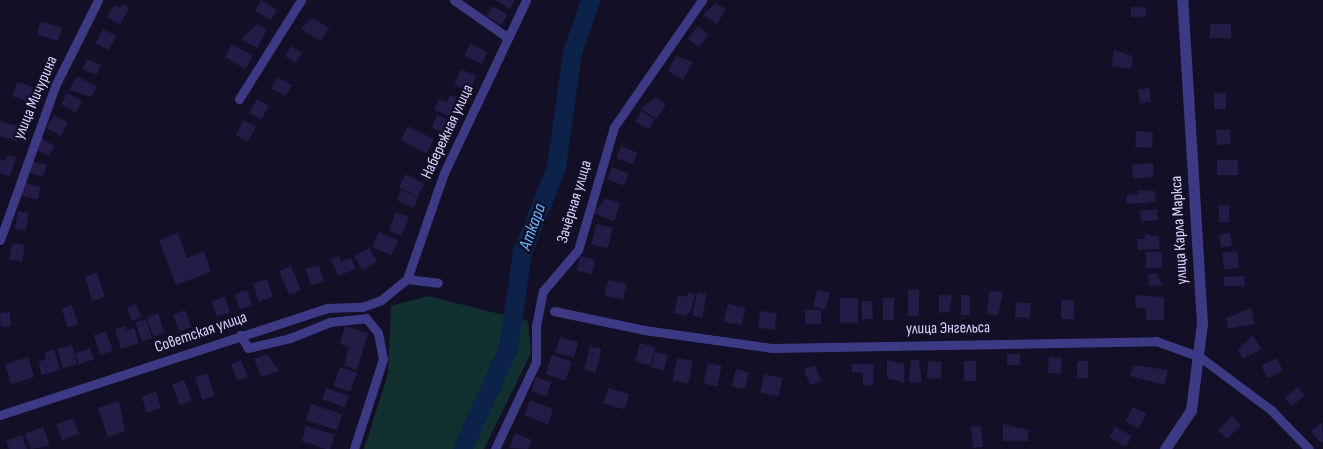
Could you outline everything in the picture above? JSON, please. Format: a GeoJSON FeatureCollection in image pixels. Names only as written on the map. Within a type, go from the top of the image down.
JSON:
{"type":"FeatureCollection","features":[{"type":"Feature","properties":{"kind":"street","name":"улица Мичурина"},"geometry":{"type":"LineString","coordinates":[[0,240],[55,86],[98,0]]}},
{"type":"Feature","properties":{"kind":"street"},"geometry":{"type":"LineString","coordinates":[[239,99],[301,0]]}},
{"type":"Feature","properties":{"kind":"street"},"geometry":{"type":"LineString","coordinates":[[454,0],[506,37]]}},
{"type":"Feature","properties":{"kind":"street","name":"Набережная улица"},"geometry":{"type":"LineString","coordinates":[[407,279],[444,173],[506,37],[526,0]]}},
{"type":"Feature","properties":{"kind":"street","name":"Зачёрная улица"},"geometry":{"type":"LineString","coordinates":[[494,449],[536,362],[536,326],[543,291],[578,250],[614,127],[702,0]]}},
{"type":"Feature","properties":{"kind":"street","name":"улица Карла Маркса"},"geometry":{"type":"LineString","coordinates":[[1165,449],[1191,410],[1200,358],[1202,323],[1182,0]]}},
{"type":"Feature","properties":{"kind":"street"},"geometry":{"type":"LineString","coordinates":[[407,279],[438,283]]}},
{"type":"Feature","properties":{"kind":"street","name":"Советская улица"},"geometry":{"type":"LineString","coordinates":[[0,413],[327,308],[362,307],[381,300],[407,279]]}},
{"type":"Feature","properties":{"kind":"street","name":"улица Энгельса"},"geometry":{"type":"LineString","coordinates":[[554,311],[644,330],[772,348],[1156,341],[1200,358],[1271,410],[1309,449]]}},
{"type":"Feature","properties":{"kind":"street"},"geometry":{"type":"LineString","coordinates":[[240,335],[248,348],[290,338],[330,322],[366,318],[378,333],[383,359],[354,449]]}},
{"type":"Feature","properties":{"kind":"green space"},"geometry":{"type":"Polygon","coordinates":[[[428,296],[528,321],[531,353],[484,449],[364,449],[388,374],[391,306],[428,296]]]}},
{"type":"Feature","properties":{"kind":"building"},"geometry":{"type":"Polygon","coordinates":[[[261,0],[277,10],[271,20],[255,10],[261,0]]]}},
{"type":"Feature","properties":{"kind":"building"},"geometry":{"type":"Polygon","coordinates":[[[495,0],[515,0],[510,9],[495,0]]]}},
{"type":"Feature","properties":{"kind":"building"},"geometry":{"type":"Polygon","coordinates":[[[716,3],[726,9],[717,24],[703,15],[716,3]]]}},
{"type":"Feature","properties":{"kind":"building"},"geometry":{"type":"Polygon","coordinates":[[[122,4],[129,8],[120,25],[107,17],[114,5],[120,8],[122,4]]]}},
{"type":"Feature","properties":{"kind":"building"},"geometry":{"type":"Polygon","coordinates":[[[493,6],[507,15],[501,25],[486,16],[493,6]]]}},
{"type":"Feature","properties":{"kind":"building"},"geometry":{"type":"Polygon","coordinates":[[[1131,7],[1146,7],[1146,17],[1131,17],[1131,7]]]}},
{"type":"Feature","properties":{"kind":"building"},"geometry":{"type":"Polygon","coordinates":[[[312,18],[329,28],[321,41],[301,29],[312,18]]]}},
{"type":"Feature","properties":{"kind":"building"},"geometry":{"type":"Polygon","coordinates":[[[41,21],[62,28],[58,41],[37,34],[41,21]]]}},
{"type":"Feature","properties":{"kind":"building"},"geometry":{"type":"Polygon","coordinates":[[[257,24],[267,30],[257,48],[241,39],[257,24]]]}},
{"type":"Feature","properties":{"kind":"building"},"geometry":{"type":"Polygon","coordinates":[[[1210,24],[1231,24],[1231,38],[1210,38],[1210,24]]]}},
{"type":"Feature","properties":{"kind":"building"},"geometry":{"type":"Polygon","coordinates":[[[698,26],[709,35],[699,47],[688,38],[698,26]]]}},
{"type":"Feature","properties":{"kind":"building"},"geometry":{"type":"Polygon","coordinates":[[[103,29],[116,36],[109,50],[95,43],[103,29]]]}},
{"type":"Feature","properties":{"kind":"building"},"geometry":{"type":"Polygon","coordinates":[[[232,44],[253,56],[245,69],[224,57],[232,44]]]}},
{"type":"Feature","properties":{"kind":"building"},"geometry":{"type":"Polygon","coordinates":[[[470,44],[487,52],[482,64],[465,56],[470,44]]]}},
{"type":"Feature","properties":{"kind":"building"},"geometry":{"type":"Polygon","coordinates":[[[291,46],[302,53],[296,63],[285,56],[291,46]]]}},
{"type":"Feature","properties":{"kind":"building"},"geometry":{"type":"Polygon","coordinates":[[[1114,50],[1133,56],[1131,69],[1112,66],[1114,50]]]}},
{"type":"Feature","properties":{"kind":"building"},"geometry":{"type":"Polygon","coordinates":[[[676,56],[693,62],[683,80],[668,71],[676,56]]]}},
{"type":"Feature","properties":{"kind":"building"},"geometry":{"type":"Polygon","coordinates":[[[87,59],[101,65],[97,75],[83,69],[87,59]]]}},
{"type":"Feature","properties":{"kind":"building"},"geometry":{"type":"Polygon","coordinates":[[[461,69],[476,76],[469,92],[454,84],[461,69]]]}},
{"type":"Feature","properties":{"kind":"building"},"geometry":{"type":"Polygon","coordinates":[[[77,76],[97,87],[91,97],[69,90],[77,76]]]}},
{"type":"Feature","properties":{"kind":"building"},"geometry":{"type":"Polygon","coordinates":[[[277,77],[292,85],[286,96],[271,88],[277,77]]]}},
{"type":"Feature","properties":{"kind":"building"},"geometry":{"type":"Polygon","coordinates":[[[17,82],[37,89],[32,103],[12,96],[17,82]]]}},
{"type":"Feature","properties":{"kind":"building"},"geometry":{"type":"Polygon","coordinates":[[[1149,88],[1151,102],[1140,103],[1138,90],[1149,88]]]}},
{"type":"Feature","properties":{"kind":"building"},"geometry":{"type":"Polygon","coordinates":[[[67,93],[82,101],[76,112],[61,104],[67,93]]]}},
{"type":"Feature","properties":{"kind":"building"},"geometry":{"type":"Polygon","coordinates":[[[1214,93],[1226,93],[1226,109],[1214,109],[1214,93]]]}},
{"type":"Feature","properties":{"kind":"building"},"geometry":{"type":"Polygon","coordinates":[[[450,95],[463,101],[454,119],[434,110],[439,99],[447,102],[450,95]]]}},
{"type":"Feature","properties":{"kind":"building"},"geometry":{"type":"Polygon","coordinates":[[[655,97],[666,104],[657,119],[641,109],[655,97]]]}},
{"type":"Feature","properties":{"kind":"building"},"geometry":{"type":"Polygon","coordinates":[[[257,99],[269,106],[261,120],[249,113],[257,99]]]}},
{"type":"Feature","properties":{"kind":"building"},"geometry":{"type":"Polygon","coordinates":[[[641,111],[655,119],[649,129],[635,121],[641,111]]]}},
{"type":"Feature","properties":{"kind":"building"},"geometry":{"type":"Polygon","coordinates":[[[54,115],[68,123],[60,136],[47,128],[54,115]]]}},
{"type":"Feature","properties":{"kind":"building"},"geometry":{"type":"Polygon","coordinates":[[[437,115],[452,121],[447,134],[432,128],[437,115]]]}},
{"type":"Feature","properties":{"kind":"building"},"geometry":{"type":"Polygon","coordinates":[[[244,120],[256,127],[248,142],[236,135],[244,120]]]}},
{"type":"Feature","properties":{"kind":"building"},"geometry":{"type":"Polygon","coordinates":[[[0,121],[21,127],[17,141],[0,136],[0,121]]]}},
{"type":"Feature","properties":{"kind":"building"},"geometry":{"type":"Polygon","coordinates":[[[408,126],[434,139],[427,153],[401,140],[408,126]]]}},
{"type":"Feature","properties":{"kind":"building"},"geometry":{"type":"Polygon","coordinates":[[[1230,129],[1231,144],[1217,145],[1216,130],[1230,129]]]}},
{"type":"Feature","properties":{"kind":"building"},"geometry":{"type":"Polygon","coordinates":[[[1136,131],[1153,132],[1152,148],[1135,147],[1136,131]]]}},
{"type":"Feature","properties":{"kind":"building"},"geometry":{"type":"Polygon","coordinates":[[[41,138],[55,146],[49,156],[35,148],[41,138]]]}},
{"type":"Feature","properties":{"kind":"building"},"geometry":{"type":"Polygon","coordinates":[[[621,146],[638,153],[633,165],[616,158],[621,146]]]}},
{"type":"Feature","properties":{"kind":"building"},"geometry":{"type":"Polygon","coordinates":[[[7,155],[16,157],[10,176],[0,173],[0,159],[5,161],[7,155]]]}},
{"type":"Feature","properties":{"kind":"building"},"geometry":{"type":"Polygon","coordinates":[[[1217,160],[1238,160],[1238,175],[1217,175],[1217,160]]]}},
{"type":"Feature","properties":{"kind":"building"},"geometry":{"type":"Polygon","coordinates":[[[32,161],[46,165],[43,177],[29,173],[32,161]]]}},
{"type":"Feature","properties":{"kind":"building"},"geometry":{"type":"Polygon","coordinates":[[[1153,163],[1154,177],[1133,178],[1132,164],[1153,163]]]}},
{"type":"Feature","properties":{"kind":"building"},"geometry":{"type":"Polygon","coordinates":[[[612,167],[629,174],[624,186],[607,179],[612,167]]]}},
{"type":"Feature","properties":{"kind":"building"},"geometry":{"type":"Polygon","coordinates":[[[406,174],[424,184],[417,197],[399,187],[406,174]]]}},
{"type":"Feature","properties":{"kind":"building"},"geometry":{"type":"Polygon","coordinates":[[[25,183],[40,187],[37,200],[22,196],[25,183]]]}},
{"type":"Feature","properties":{"kind":"building"},"geometry":{"type":"Polygon","coordinates":[[[401,190],[418,198],[414,208],[396,200],[401,190]]]}},
{"type":"Feature","properties":{"kind":"building"},"geometry":{"type":"Polygon","coordinates":[[[1138,190],[1155,191],[1156,202],[1127,204],[1126,195],[1139,194],[1138,190]]]}},
{"type":"Feature","properties":{"kind":"building"},"geometry":{"type":"Polygon","coordinates":[[[606,198],[620,204],[614,221],[593,213],[606,198]]]}},
{"type":"Feature","properties":{"kind":"building"},"geometry":{"type":"Polygon","coordinates":[[[1219,205],[1229,205],[1229,222],[1219,222],[1219,205]]]}},
{"type":"Feature","properties":{"kind":"building"},"geometry":{"type":"Polygon","coordinates":[[[1157,209],[1158,220],[1141,221],[1140,210],[1157,209]]]}},
{"type":"Feature","properties":{"kind":"building"},"geometry":{"type":"Polygon","coordinates":[[[18,211],[29,213],[26,231],[15,229],[18,211]]]}},
{"type":"Feature","properties":{"kind":"building"},"geometry":{"type":"Polygon","coordinates":[[[396,212],[409,217],[402,236],[389,231],[396,212]]]}},
{"type":"Feature","properties":{"kind":"building"},"geometry":{"type":"Polygon","coordinates":[[[596,224],[613,228],[608,248],[591,244],[596,224]]]}},
{"type":"Feature","properties":{"kind":"building"},"geometry":{"type":"Polygon","coordinates":[[[379,232],[398,241],[391,255],[372,247],[379,232]]]}},
{"type":"Feature","properties":{"kind":"building"},"geometry":{"type":"Polygon","coordinates":[[[178,233],[187,258],[204,251],[211,272],[176,285],[159,240],[178,233]]]}},
{"type":"Feature","properties":{"kind":"building"},"geometry":{"type":"Polygon","coordinates":[[[1230,233],[1232,246],[1221,248],[1219,235],[1230,233]]]}},
{"type":"Feature","properties":{"kind":"building"},"geometry":{"type":"Polygon","coordinates":[[[1145,234],[1159,237],[1160,249],[1138,250],[1137,239],[1145,239],[1145,234]]]}},
{"type":"Feature","properties":{"kind":"building"},"geometry":{"type":"Polygon","coordinates":[[[12,243],[25,245],[22,262],[9,260],[12,243]]]}},
{"type":"Feature","properties":{"kind":"building"},"geometry":{"type":"Polygon","coordinates":[[[369,248],[377,262],[362,270],[354,256],[369,248]]]}},
{"type":"Feature","properties":{"kind":"building"},"geometry":{"type":"Polygon","coordinates":[[[1237,251],[1239,268],[1224,270],[1222,253],[1237,251]]]}},
{"type":"Feature","properties":{"kind":"building"},"geometry":{"type":"Polygon","coordinates":[[[1146,252],[1162,252],[1162,268],[1146,268],[1146,252]]]}},
{"type":"Feature","properties":{"kind":"building"},"geometry":{"type":"Polygon","coordinates":[[[339,256],[341,262],[351,258],[356,269],[338,276],[331,259],[339,256]]]}},
{"type":"Feature","properties":{"kind":"building"},"geometry":{"type":"Polygon","coordinates":[[[580,256],[596,260],[592,274],[576,271],[580,256]]]}},
{"type":"Feature","properties":{"kind":"building"},"geometry":{"type":"Polygon","coordinates":[[[319,265],[324,281],[311,285],[306,269],[319,265]]]}},
{"type":"Feature","properties":{"kind":"building"},"geometry":{"type":"Polygon","coordinates":[[[291,266],[301,290],[289,295],[279,271],[291,266]]]}},
{"type":"Feature","properties":{"kind":"building"},"geometry":{"type":"Polygon","coordinates":[[[97,273],[105,297],[92,301],[85,277],[97,273]]]}},
{"type":"Feature","properties":{"kind":"building"},"geometry":{"type":"Polygon","coordinates":[[[1156,273],[1163,285],[1149,286],[1148,274],[1156,273]]]}},
{"type":"Feature","properties":{"kind":"building"},"geometry":{"type":"Polygon","coordinates":[[[1244,276],[1245,286],[1224,286],[1223,277],[1244,276]]]}},
{"type":"Feature","properties":{"kind":"building"},"geometry":{"type":"Polygon","coordinates":[[[267,279],[273,297],[259,302],[253,284],[267,279]]]}},
{"type":"Feature","properties":{"kind":"building"},"geometry":{"type":"Polygon","coordinates":[[[608,280],[627,284],[623,300],[605,296],[608,280]]]}},
{"type":"Feature","properties":{"kind":"building"},"geometry":{"type":"Polygon","coordinates":[[[247,290],[252,305],[240,309],[235,294],[247,290]]]}},
{"type":"Feature","properties":{"kind":"building"},"geometry":{"type":"Polygon","coordinates":[[[817,290],[830,293],[826,309],[813,307],[817,290]]]}},
{"type":"Feature","properties":{"kind":"building"},"geometry":{"type":"Polygon","coordinates":[[[908,290],[919,290],[919,316],[908,316],[908,290]]]}},
{"type":"Feature","properties":{"kind":"building"},"geometry":{"type":"Polygon","coordinates":[[[989,291],[1003,292],[998,315],[987,314],[989,291]]]}},
{"type":"Feature","properties":{"kind":"building"},"geometry":{"type":"Polygon","coordinates":[[[697,292],[707,294],[702,317],[692,316],[697,292]]]}},
{"type":"Feature","properties":{"kind":"building"},"geometry":{"type":"Polygon","coordinates":[[[688,293],[695,294],[691,311],[685,316],[674,313],[678,295],[687,297],[688,293]]]}},
{"type":"Feature","properties":{"kind":"building"},"geometry":{"type":"Polygon","coordinates":[[[939,295],[952,295],[949,312],[939,313],[939,295]]]}},
{"type":"Feature","properties":{"kind":"building"},"geometry":{"type":"Polygon","coordinates":[[[961,295],[970,295],[970,315],[961,315],[961,295]]]}},
{"type":"Feature","properties":{"kind":"building"},"geometry":{"type":"Polygon","coordinates":[[[1135,295],[1164,297],[1164,320],[1146,320],[1146,308],[1136,308],[1135,295]]]}},
{"type":"Feature","properties":{"kind":"building"},"geometry":{"type":"Polygon","coordinates":[[[225,297],[230,312],[217,317],[212,301],[225,297]]]}},
{"type":"Feature","properties":{"kind":"building"},"geometry":{"type":"Polygon","coordinates":[[[840,298],[858,298],[858,323],[840,323],[840,298]]]}},
{"type":"Feature","properties":{"kind":"building"},"geometry":{"type":"Polygon","coordinates":[[[883,298],[894,298],[894,320],[883,320],[883,298]]]}},
{"type":"Feature","properties":{"kind":"building"},"geometry":{"type":"Polygon","coordinates":[[[1061,300],[1074,300],[1074,319],[1061,319],[1061,300]]]}},
{"type":"Feature","properties":{"kind":"building"},"geometry":{"type":"Polygon","coordinates":[[[872,301],[873,319],[862,320],[861,302],[872,301]]]}},
{"type":"Feature","properties":{"kind":"building"},"geometry":{"type":"Polygon","coordinates":[[[1016,302],[1031,303],[1030,318],[1015,317],[1016,302]]]}},
{"type":"Feature","properties":{"kind":"building"},"geometry":{"type":"Polygon","coordinates":[[[136,304],[141,317],[132,321],[127,308],[136,304]]]}},
{"type":"Feature","properties":{"kind":"building"},"geometry":{"type":"Polygon","coordinates":[[[728,304],[746,308],[741,326],[724,322],[728,304]]]}},
{"type":"Feature","properties":{"kind":"building"},"geometry":{"type":"Polygon","coordinates":[[[72,305],[78,324],[68,327],[62,308],[72,305]]]}},
{"type":"Feature","properties":{"kind":"building"},"geometry":{"type":"Polygon","coordinates":[[[1251,308],[1254,324],[1228,329],[1226,318],[1251,308]]]}},
{"type":"Feature","properties":{"kind":"building"},"geometry":{"type":"Polygon","coordinates":[[[185,310],[192,327],[180,332],[173,315],[185,310]]]}},
{"type":"Feature","properties":{"kind":"building"},"geometry":{"type":"Polygon","coordinates":[[[805,310],[821,310],[821,324],[805,324],[805,310]]]}},
{"type":"Feature","properties":{"kind":"building"},"geometry":{"type":"Polygon","coordinates":[[[760,311],[777,313],[775,330],[758,328],[760,311]]]}},
{"type":"Feature","properties":{"kind":"building"},"geometry":{"type":"Polygon","coordinates":[[[10,312],[11,326],[1,327],[0,313],[10,312]]]}},
{"type":"Feature","properties":{"kind":"building"},"geometry":{"type":"Polygon","coordinates":[[[158,313],[165,333],[153,337],[147,317],[158,313]]]}},
{"type":"Feature","properties":{"kind":"building"},"geometry":{"type":"Polygon","coordinates":[[[146,319],[152,338],[142,341],[136,322],[146,319]]]}},
{"type":"Feature","properties":{"kind":"building"},"geometry":{"type":"Polygon","coordinates":[[[125,326],[126,330],[134,328],[139,343],[121,349],[115,329],[125,326]]]}},
{"type":"Feature","properties":{"kind":"building"},"geometry":{"type":"Polygon","coordinates":[[[345,326],[368,333],[357,370],[344,366],[349,347],[340,344],[345,326]]]}},
{"type":"Feature","properties":{"kind":"building"},"geometry":{"type":"Polygon","coordinates":[[[106,331],[113,351],[101,355],[94,335],[106,331]]]}},
{"type":"Feature","properties":{"kind":"building"},"geometry":{"type":"Polygon","coordinates":[[[1253,335],[1261,349],[1243,359],[1238,349],[1253,335]]]}},
{"type":"Feature","properties":{"kind":"building"},"geometry":{"type":"Polygon","coordinates":[[[560,337],[578,342],[574,358],[556,352],[560,337]]]}},
{"type":"Feature","properties":{"kind":"building"},"geometry":{"type":"Polygon","coordinates":[[[640,343],[655,347],[651,365],[635,361],[640,343]]]}},
{"type":"Feature","properties":{"kind":"building"},"geometry":{"type":"Polygon","coordinates":[[[72,345],[77,364],[63,368],[58,349],[72,345]]]}},
{"type":"Feature","properties":{"kind":"building"},"geometry":{"type":"Polygon","coordinates":[[[590,346],[602,349],[596,372],[584,369],[590,346]]]}},
{"type":"Feature","properties":{"kind":"building"},"geometry":{"type":"Polygon","coordinates":[[[90,348],[94,359],[79,365],[75,353],[90,348]]]}},
{"type":"Feature","properties":{"kind":"building"},"geometry":{"type":"Polygon","coordinates":[[[54,349],[60,370],[42,375],[38,362],[46,359],[44,353],[54,349]]]}},
{"type":"Feature","properties":{"kind":"building"},"geometry":{"type":"Polygon","coordinates":[[[655,352],[668,355],[664,371],[651,368],[655,352]]]}},
{"type":"Feature","properties":{"kind":"building"},"geometry":{"type":"Polygon","coordinates":[[[267,354],[279,371],[261,377],[254,359],[267,354]]]}},
{"type":"Feature","properties":{"kind":"building"},"geometry":{"type":"Polygon","coordinates":[[[1007,354],[1020,354],[1020,365],[1007,365],[1007,354]]]}},
{"type":"Feature","properties":{"kind":"building"},"geometry":{"type":"Polygon","coordinates":[[[552,355],[572,362],[565,381],[545,374],[552,355]]]}},
{"type":"Feature","properties":{"kind":"building"},"geometry":{"type":"Polygon","coordinates":[[[28,357],[34,377],[11,384],[5,364],[28,357]]]}},
{"type":"Feature","properties":{"kind":"building"},"geometry":{"type":"Polygon","coordinates":[[[1049,357],[1062,358],[1061,374],[1048,373],[1049,357]]]}},
{"type":"Feature","properties":{"kind":"building"},"geometry":{"type":"Polygon","coordinates":[[[677,358],[693,361],[688,384],[673,381],[677,358]]]}},
{"type":"Feature","properties":{"kind":"building"},"geometry":{"type":"Polygon","coordinates":[[[1276,358],[1283,370],[1268,379],[1261,366],[1276,358]]]}},
{"type":"Feature","properties":{"kind":"building"},"geometry":{"type":"Polygon","coordinates":[[[911,359],[919,360],[922,383],[909,382],[911,359]]]}},
{"type":"Feature","properties":{"kind":"building"},"geometry":{"type":"Polygon","coordinates":[[[241,360],[248,377],[238,381],[231,364],[241,360]]]}},
{"type":"Feature","properties":{"kind":"building"},"geometry":{"type":"Polygon","coordinates":[[[887,360],[904,364],[904,383],[887,378],[887,360]]]}},
{"type":"Feature","properties":{"kind":"building"},"geometry":{"type":"Polygon","coordinates":[[[928,361],[942,362],[941,379],[927,378],[928,361]]]}},
{"type":"Feature","properties":{"kind":"building"},"geometry":{"type":"Polygon","coordinates":[[[964,361],[976,361],[976,381],[964,381],[964,361]]]}},
{"type":"Feature","properties":{"kind":"building"},"geometry":{"type":"Polygon","coordinates":[[[1077,361],[1088,361],[1088,378],[1077,378],[1077,361]]]}},
{"type":"Feature","properties":{"kind":"building"},"geometry":{"type":"Polygon","coordinates":[[[708,363],[722,366],[717,386],[704,384],[708,363]]]}},
{"type":"Feature","properties":{"kind":"building"},"geometry":{"type":"Polygon","coordinates":[[[852,364],[874,364],[873,386],[863,385],[863,373],[852,372],[852,364]]]}},
{"type":"Feature","properties":{"kind":"building"},"geometry":{"type":"Polygon","coordinates":[[[815,365],[821,381],[810,385],[804,369],[815,365]]]}},
{"type":"Feature","properties":{"kind":"building"},"geometry":{"type":"Polygon","coordinates":[[[1133,365],[1168,370],[1164,385],[1130,376],[1133,365]]]}},
{"type":"Feature","properties":{"kind":"building"},"geometry":{"type":"Polygon","coordinates":[[[340,367],[357,373],[351,392],[333,386],[340,367]]]}},
{"type":"Feature","properties":{"kind":"building"},"geometry":{"type":"Polygon","coordinates":[[[736,369],[749,372],[745,389],[732,387],[736,369]]]}},
{"type":"Feature","properties":{"kind":"building"},"geometry":{"type":"Polygon","coordinates":[[[207,373],[215,396],[203,400],[195,377],[207,373]]]}},
{"type":"Feature","properties":{"kind":"building"},"geometry":{"type":"Polygon","coordinates":[[[764,374],[783,378],[779,397],[760,393],[764,374]]]}},
{"type":"Feature","properties":{"kind":"building"},"geometry":{"type":"Polygon","coordinates":[[[536,377],[551,382],[547,396],[531,391],[536,377]]]}},
{"type":"Feature","properties":{"kind":"building"},"geometry":{"type":"Polygon","coordinates":[[[184,380],[192,401],[180,405],[172,385],[184,380]]]}},
{"type":"Feature","properties":{"kind":"building"},"geometry":{"type":"Polygon","coordinates":[[[1298,387],[1305,396],[1291,406],[1285,397],[1298,387]]]}},
{"type":"Feature","properties":{"kind":"building"},"geometry":{"type":"Polygon","coordinates":[[[326,388],[349,396],[345,407],[322,399],[326,388]]]}},
{"type":"Feature","properties":{"kind":"building"},"geometry":{"type":"Polygon","coordinates":[[[608,388],[629,394],[625,409],[604,403],[608,388]]]}},
{"type":"Feature","properties":{"kind":"building"},"geometry":{"type":"Polygon","coordinates":[[[156,392],[161,408],[147,413],[142,396],[156,392]]]}},
{"type":"Feature","properties":{"kind":"building"},"geometry":{"type":"Polygon","coordinates":[[[530,400],[553,409],[548,424],[524,415],[530,400]]]}},
{"type":"Feature","properties":{"kind":"building"},"geometry":{"type":"Polygon","coordinates":[[[119,401],[125,431],[108,437],[98,408],[119,401]]]}},
{"type":"Feature","properties":{"kind":"building"},"geometry":{"type":"Polygon","coordinates":[[[311,404],[342,414],[337,430],[306,420],[311,404]]]}},
{"type":"Feature","properties":{"kind":"building"},"geometry":{"type":"Polygon","coordinates":[[[1133,407],[1146,414],[1139,428],[1125,421],[1133,407]]]}},
{"type":"Feature","properties":{"kind":"building"},"geometry":{"type":"Polygon","coordinates":[[[1232,416],[1241,425],[1227,439],[1218,430],[1232,416]]]}},
{"type":"Feature","properties":{"kind":"building"},"geometry":{"type":"Polygon","coordinates":[[[73,418],[79,434],[62,440],[56,424],[73,418]]]}},
{"type":"Feature","properties":{"kind":"building"},"geometry":{"type":"Polygon","coordinates":[[[1322,422],[1323,441],[1321,443],[1311,431],[1322,422]]]}},
{"type":"Feature","properties":{"kind":"building"},"geometry":{"type":"Polygon","coordinates":[[[1003,424],[1028,430],[1028,441],[1003,441],[1003,424]]]}},
{"type":"Feature","properties":{"kind":"building"},"geometry":{"type":"Polygon","coordinates":[[[306,426],[335,435],[330,449],[301,441],[306,426]]]}},
{"type":"Feature","properties":{"kind":"building"},"geometry":{"type":"Polygon","coordinates":[[[981,426],[983,447],[973,448],[971,427],[981,426]]]}},
{"type":"Feature","properties":{"kind":"building"},"geometry":{"type":"Polygon","coordinates":[[[43,427],[50,445],[31,449],[25,434],[43,427]]]}},
{"type":"Feature","properties":{"kind":"building"},"geometry":{"type":"Polygon","coordinates":[[[1115,427],[1132,436],[1126,447],[1109,438],[1115,427]]]}},
{"type":"Feature","properties":{"kind":"building"},"geometry":{"type":"Polygon","coordinates":[[[515,433],[532,440],[528,449],[509,448],[515,433]]]}},
{"type":"Feature","properties":{"kind":"building"},"geometry":{"type":"Polygon","coordinates":[[[22,435],[27,449],[9,449],[6,441],[22,435]]]}},
{"type":"Feature","properties":{"kind":"waterway","name":"Аткара"},"geometry":{"type":"LineString","coordinates":[[462,449],[508,348],[522,252],[556,167],[572,52],[590,0]]}}]}
